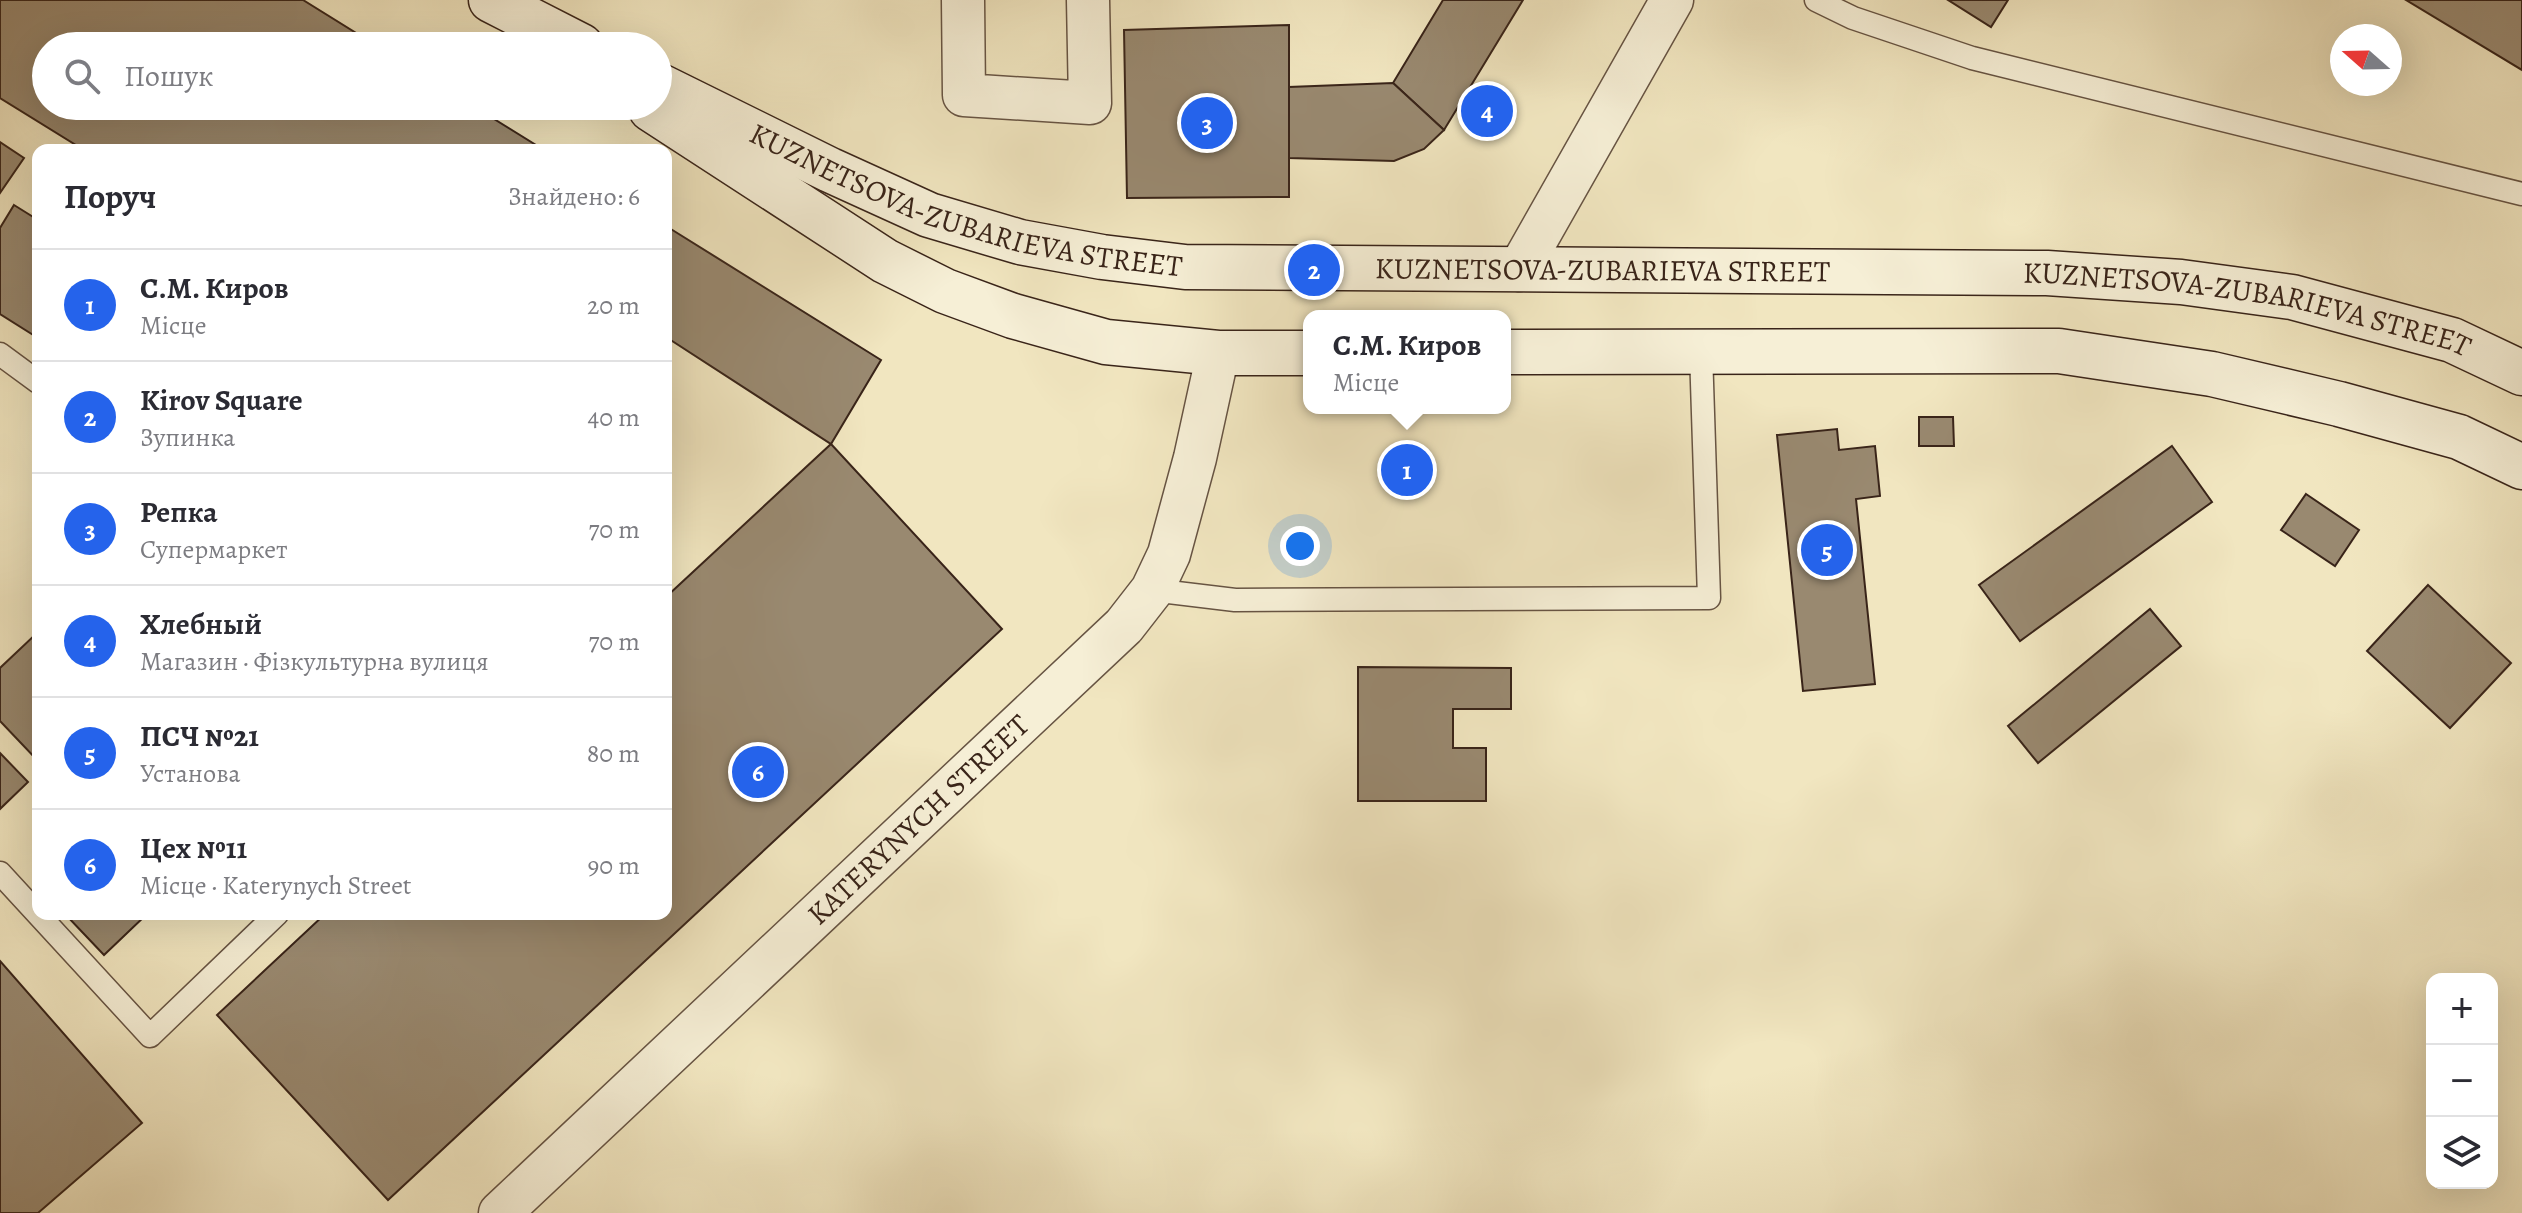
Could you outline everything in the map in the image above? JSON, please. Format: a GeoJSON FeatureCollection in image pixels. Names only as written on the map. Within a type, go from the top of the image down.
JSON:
{"type":"FeatureCollection","features":[{"type":"Feature","properties":{"kind":"main road"},"geometry":{"type":"LineString","coordinates":[[491,0],[538,32]]}},
{"type":"Feature","properties":{"kind":"main road"},"geometry":{"type":"LineString","coordinates":[[491,0],[554,32]]}},
{"type":"Feature","properties":{"kind":"main road","name":"KUZNETSOVA-ZUBARIEVA STREET"},"geometry":{"type":"LineString","coordinates":[[672,92],[929,215],[1020,242],[1102,257],[1185,267],[2047,273],[2181,282],[2306,300],[2452,340],[2522,373]]}},
{"type":"Feature","properties":{"kind":"main road","name":"KUZNETSOVA-ZUBARIEVA STREET"},"geometry":{"type":"LineString","coordinates":[[668,120],[885,261],[945,291],[1013,316],[1106,342],[1218,353],[1303,353]]}},
{"type":"Feature","properties":{"kind":"main road"},"geometry":{"type":"LineString","coordinates":[[1511,352],[2059,351],[2212,374],[2339,404],[2459,437],[2522,467]]}},
{"type":"Feature","properties":{"kind":"street"},"geometry":{"type":"LineString","coordinates":[[963,0],[964,95],[1090,103],[1088,0]]}},
{"type":"Feature","properties":{"kind":"street"},"geometry":{"type":"LineString","coordinates":[[1519,270],[1672,0]]}},
{"type":"Feature","properties":{"kind":"street","name":"KATERYNYCH STREET"},"geometry":{"type":"LineString","coordinates":[[500,1213],[1124,626],[1152,590],[1169,554],[1195,458],[1218,353]]}},
{"type":"Feature","properties":{"kind":"lane"},"geometry":{"type":"LineString","coordinates":[[1816,0],[1853,18],[1972,58],[2522,194]]}},
{"type":"Feature","properties":{"kind":"lane"},"geometry":{"type":"LineString","coordinates":[[1152,590],[1235,600],[1709,598],[1701,352]]}},
{"type":"Feature","properties":{"kind":"lane"},"geometry":{"type":"LineString","coordinates":[[0,354],[32,378]]}},
{"type":"Feature","properties":{"kind":"lane"},"geometry":{"type":"LineString","coordinates":[[0,873],[32,908]]}},
{"type":"Feature","properties":{"kind":"lane"},"geometry":{"type":"LineString","coordinates":[[43,920],[150,1036],[271,920]]}},
{"type":"Feature","properties":{"kind":"building"},"geometry":{"type":"Polygon","coordinates":[[[0,0],[303,0],[354,32],[32,32],[32,118],[0,98],[0,0]]]}},
{"type":"Feature","properties":{"kind":"building"},"geometry":{"type":"Polygon","coordinates":[[[1443,0],[1523,0],[1444,130],[1393,83],[1443,0]]]}},
{"type":"Feature","properties":{"kind":"building"},"geometry":{"type":"Polygon","coordinates":[[[1948,0],[2008,0],[1991,27],[1948,0]]]}},
{"type":"Feature","properties":{"kind":"building"},"geometry":{"type":"Polygon","coordinates":[[[2406,0],[2522,0],[2522,70],[2406,0]]]}},
{"type":"Feature","properties":{"kind":"building"},"geometry":{"type":"Polygon","coordinates":[[[1289,25],[1289,197],[1127,198],[1124,30],[1289,25]]]}},
{"type":"Feature","properties":{"kind":"building"},"geometry":{"type":"Polygon","coordinates":[[[1393,83],[1444,130],[1424,149],[1394,161],[1289,158],[1289,87],[1393,83]]]}},
{"type":"Feature","properties":{"kind":"building"},"geometry":{"type":"Polygon","coordinates":[[[36,120],[496,120],[534,144],[74,144],[36,120]]]}},
{"type":"Feature","properties":{"kind":"building"},"geometry":{"type":"Polygon","coordinates":[[[0,142],[24,158],[0,193],[0,142]]]}},
{"type":"Feature","properties":{"kind":"building"},"geometry":{"type":"Polygon","coordinates":[[[14,205],[32,216],[32,334],[0,314],[0,228],[14,205]]]}},
{"type":"Feature","properties":{"kind":"building"},"geometry":{"type":"Polygon","coordinates":[[[672,230],[881,360],[831,444],[672,341],[672,230]]]}},
{"type":"Feature","properties":{"kind":"building"},"geometry":{"type":"Polygon","coordinates":[[[1919,417],[1953,417],[1954,446],[1919,446],[1919,417]]]}},
{"type":"Feature","properties":{"kind":"building"},"geometry":{"type":"Polygon","coordinates":[[[1837,429],[1839,450],[1875,446],[1880,496],[1856,499],[1875,684],[1803,691],[1777,435],[1837,429]]]}},
{"type":"Feature","properties":{"kind":"building"},"geometry":{"type":"Polygon","coordinates":[[[831,444],[1002,629],[388,1200],[217,1015],[319,920],[672,920],[672,591],[831,444]]]}},
{"type":"Feature","properties":{"kind":"building"},"geometry":{"type":"Polygon","coordinates":[[[2172,446],[2212,502],[2020,641],[1979,585],[2172,446]]]}},
{"type":"Feature","properties":{"kind":"building"},"geometry":{"type":"Polygon","coordinates":[[[2306,494],[2359,530],[2335,566],[2281,530],[2306,494]]]}},
{"type":"Feature","properties":{"kind":"building"},"geometry":{"type":"Polygon","coordinates":[[[2428,585],[2511,663],[2450,728],[2367,651],[2428,585]]]}},
{"type":"Feature","properties":{"kind":"building"},"geometry":{"type":"Polygon","coordinates":[[[2150,609],[2181,646],[2038,763],[2008,726],[2150,609]]]}},
{"type":"Feature","properties":{"kind":"building"},"geometry":{"type":"Polygon","coordinates":[[[32,638],[32,755],[0,721],[0,668],[32,638]]]}},
{"type":"Feature","properties":{"kind":"building"},"geometry":{"type":"Polygon","coordinates":[[[1358,667],[1511,668],[1511,709],[1453,709],[1453,748],[1486,748],[1486,801],[1358,801],[1358,667]]]}},
{"type":"Feature","properties":{"kind":"building"},"geometry":{"type":"Polygon","coordinates":[[[0,753],[28,782],[0,809],[0,753]]]}},
{"type":"Feature","properties":{"kind":"building"},"geometry":{"type":"Polygon","coordinates":[[[71,920],[141,920],[104,955],[71,920]]]}},
{"type":"Feature","properties":{"kind":"building"},"geometry":{"type":"Polygon","coordinates":[[[0,961],[142,1123],[38,1213],[0,1213],[0,961]]]}},
{"type":"Feature","properties":{"kind":"place","name":"Хлебный"},"geometry":{"type":"Point","coordinates":[1487,111]}},
{"type":"Feature","properties":{"kind":"place","name":"Репка"},"geometry":{"type":"Point","coordinates":[1207,123]}},
{"type":"Feature","properties":{"kind":"place","name":"Kirov Square"},"geometry":{"type":"Point","coordinates":[1314,270]}},
{"type":"Feature","properties":{"kind":"place","name":"С.М. Киров"},"geometry":{"type":"Point","coordinates":[1407,470]}},
{"type":"Feature","properties":{"kind":"place","name":"ПСЧ №21"},"geometry":{"type":"Point","coordinates":[1827,550]}},
{"type":"Feature","properties":{"kind":"place","name":"Цех №11"},"geometry":{"type":"Point","coordinates":[758,772]}}]}
